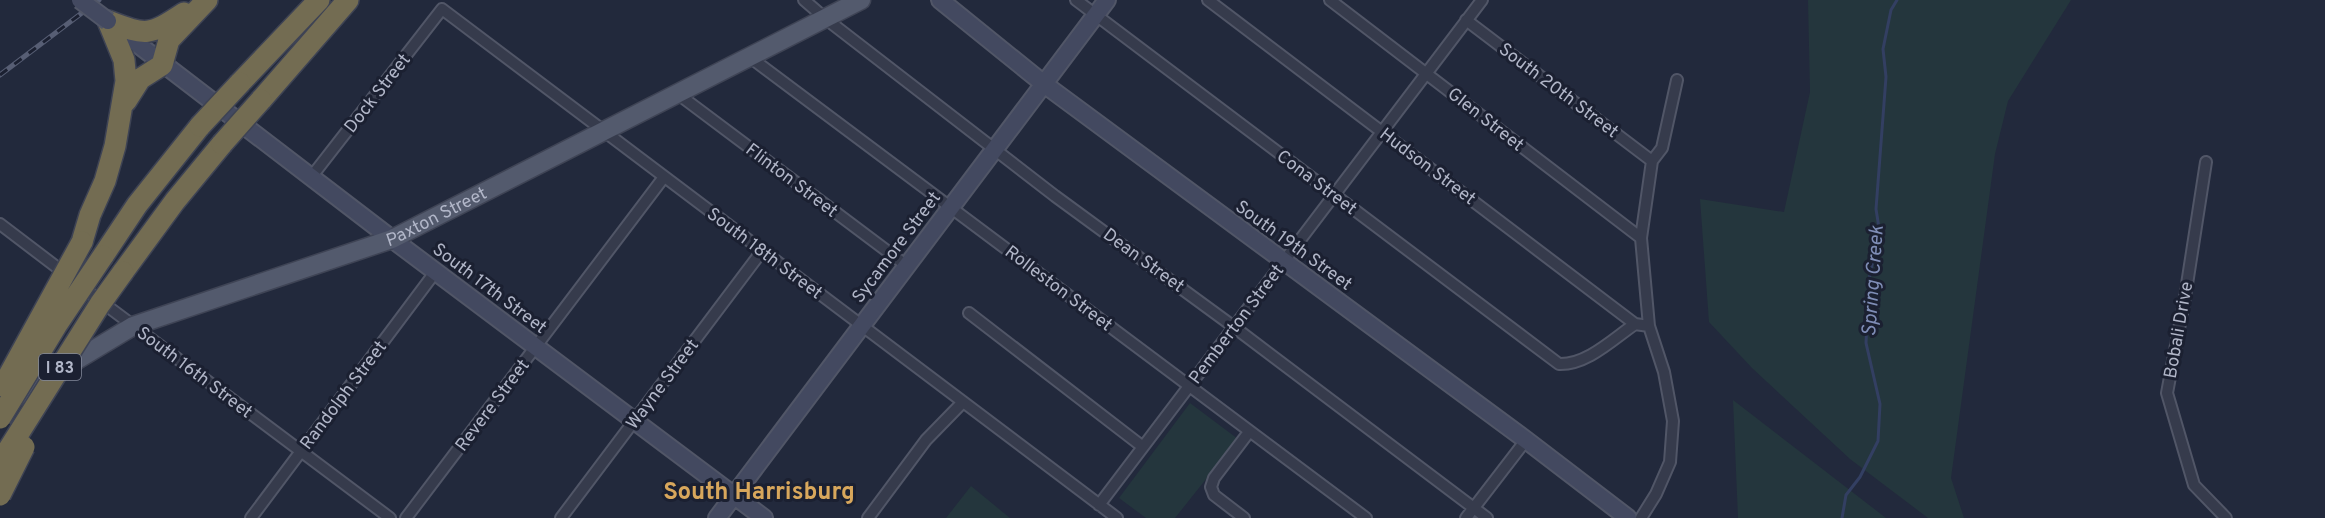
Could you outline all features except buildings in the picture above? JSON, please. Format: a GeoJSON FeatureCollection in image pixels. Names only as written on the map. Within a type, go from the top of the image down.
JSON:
{"type":"FeatureCollection","features":[{"type":"Feature","properties":{"kind":"highway"},"geometry":{"type":"LineString","coordinates":[[108,21],[136,32],[148,33],[162,27],[205,0]]}},
{"type":"Feature","properties":{"kind":"highway"},"geometry":{"type":"LineString","coordinates":[[122,110],[129,94],[140,79],[162,65],[169,39],[205,0]]}},
{"type":"Feature","properties":{"kind":"highway","name":"I 83"},"geometry":{"type":"LineString","coordinates":[[0,418],[56,326],[137,205],[200,126],[319,0]]}},
{"type":"Feature","properties":{"kind":"highway","name":"I 83"},"geometry":{"type":"LineString","coordinates":[[0,463],[100,304],[175,201],[348,0]]}},
{"type":"Feature","properties":{"kind":"highway"},"geometry":{"type":"LineString","coordinates":[[0,392],[82,242],[90,215],[105,181],[122,110],[126,81],[124,60],[108,21]]}},
{"type":"Feature","properties":{"kind":"highway"},"geometry":{"type":"LineString","coordinates":[[0,495],[56,378],[100,304]]}},
{"type":"Feature","properties":{"kind":"main road","name":"Paxton Street"},"geometry":{"type":"LineString","coordinates":[[0,407],[133,326],[392,239],[861,0]]}},
{"type":"Feature","properties":{"kind":"street","name":"South 17th Street"},"geometry":{"type":"LineString","coordinates":[[80,0],[162,65],[764,518]]}},
{"type":"Feature","properties":{"kind":"street","name":"Dean Street"},"geometry":{"type":"LineString","coordinates":[[804,0],[994,150],[1234,327],[1486,518]]}},
{"type":"Feature","properties":{"kind":"street","name":"South 19th Street"},"geometry":{"type":"LineString","coordinates":[[940,0],[1044,84],[1628,518]]}},
{"type":"Feature","properties":{"kind":"street","name":"Cona Street"},"geometry":{"type":"LineString","coordinates":[[1076,0],[1559,364],[1571,364],[1581,360],[1635,324]]}},
{"type":"Feature","properties":{"kind":"street","name":"Sycamore Street"},"geometry":{"type":"LineString","coordinates":[[717,518],[1107,0]]}},
{"type":"Feature","properties":{"kind":"street","name":"Hudson Street"},"geometry":{"type":"LineString","coordinates":[[1208,0],[1635,324],[1649,326]]}},
{"type":"Feature","properties":{"kind":"street","name":"Glen Street"},"geometry":{"type":"LineString","coordinates":[[1330,0],[1641,238]]}},
{"type":"Feature","properties":{"kind":"street","name":"Pemberton Street"},"geometry":{"type":"LineString","coordinates":[[1099,505],[1482,0]]}},
{"type":"Feature","properties":{"kind":"street","name":"South 18th Street"},"geometry":{"type":"LineString","coordinates":[[442,9],[1117,518]]}},
{"type":"Feature","properties":{"kind":"street","name":"Dock Street"},"geometry":{"type":"LineString","coordinates":[[312,176],[442,9]]}},
{"type":"Feature","properties":{"kind":"street","name":"South 20th Street"},"geometry":{"type":"LineString","coordinates":[[1466,20],[1652,161]]}},
{"type":"Feature","properties":{"kind":"street","name":"Rolleston Street"},"geometry":{"type":"LineString","coordinates":[[751,58],[1366,518]]}},
{"type":"Feature","properties":{"kind":"street"},"geometry":{"type":"LineString","coordinates":[[1641,518],[1656,494],[1670,462],[1673,421],[1664,372],[1649,326],[1641,238],[1652,161],[1662,148],[1677,80]]}},
{"type":"Feature","properties":{"kind":"street","name":"Flinton Street"},"geometry":{"type":"LineString","coordinates":[[678,94],[907,266]]}},
{"type":"Feature","properties":{"kind":"street","name":"Bobali Drive"},"geometry":{"type":"LineString","coordinates":[[2206,162],[2167,393],[2194,485],[2226,518]]}},
{"type":"Feature","properties":{"kind":"street","name":"Revere Street"},"geometry":{"type":"LineString","coordinates":[[406,518],[664,177]]}},
{"type":"Feature","properties":{"kind":"street","name":"South 16th Street"},"geometry":{"type":"LineString","coordinates":[[0,224],[390,518]]}},
{"type":"Feature","properties":{"kind":"street","name":"Wayne Street"},"geometry":{"type":"LineString","coordinates":[[561,518],[762,251]]}},
{"type":"Feature","properties":{"kind":"street","name":"Randolph Street"},"geometry":{"type":"LineString","coordinates":[[251,518],[436,271]]}},
{"type":"Feature","properties":{"kind":"street"},"geometry":{"type":"LineString","coordinates":[[969,313],[1143,447]]}},
{"type":"Feature","properties":{"kind":"street"},"geometry":{"type":"LineString","coordinates":[[868,518],[926,440],[963,402]]}},
{"type":"Feature","properties":{"kind":"street"},"geometry":{"type":"LineString","coordinates":[[1244,518],[1214,495],[1211,487],[1214,478],[1249,432]]}},
{"type":"Feature","properties":{"kind":"street"},"geometry":{"type":"LineString","coordinates":[[1466,518],[1526,440]]}},
{"type":"Feature","properties":{"kind":"shaded area"},"geometry":{"type":"Polygon","coordinates":[[[1808,0],[2071,0],[2008,101],[1995,154],[1951,478],[1964,518],[1928,518],[1850,459],[1752,368],[1709,322],[1700,199],[1784,212],[1810,92],[1808,0]]]}},
{"type":"Feature","properties":{"kind":"shaded area"},"geometry":{"type":"Polygon","coordinates":[[[1733,400],[1886,518],[1738,518],[1733,400]]]}},
{"type":"Feature","properties":{"kind":"shaded area"},"geometry":{"type":"Polygon","coordinates":[[[1190,403],[1238,439],[1175,518],[1146,518],[1119,498],[1190,403]]]}},
{"type":"Feature","properties":{"kind":"shaded area"},"geometry":{"type":"Polygon","coordinates":[[[971,486],[1010,518],[946,518],[971,486]]]}},
{"type":"Feature","properties":{"kind":"waterway","name":"Spring Creek"},"geometry":{"type":"LineString","coordinates":[[1842,518],[1846,495],[1860,477],[1878,441],[1880,404],[1866,343],[1869,280],[1879,228],[1876,209],[1886,77],[1883,49],[1891,10],[1897,0]]}},
{"type":"Feature","properties":{"kind":"railway"},"geometry":{"type":"LineString","coordinates":[[0,75],[99,0]]}},
{"type":"Feature","properties":{"kind":"district","name":"South Harrisburg"},"geometry":{"type":"Point","coordinates":[759,491]}}]}
